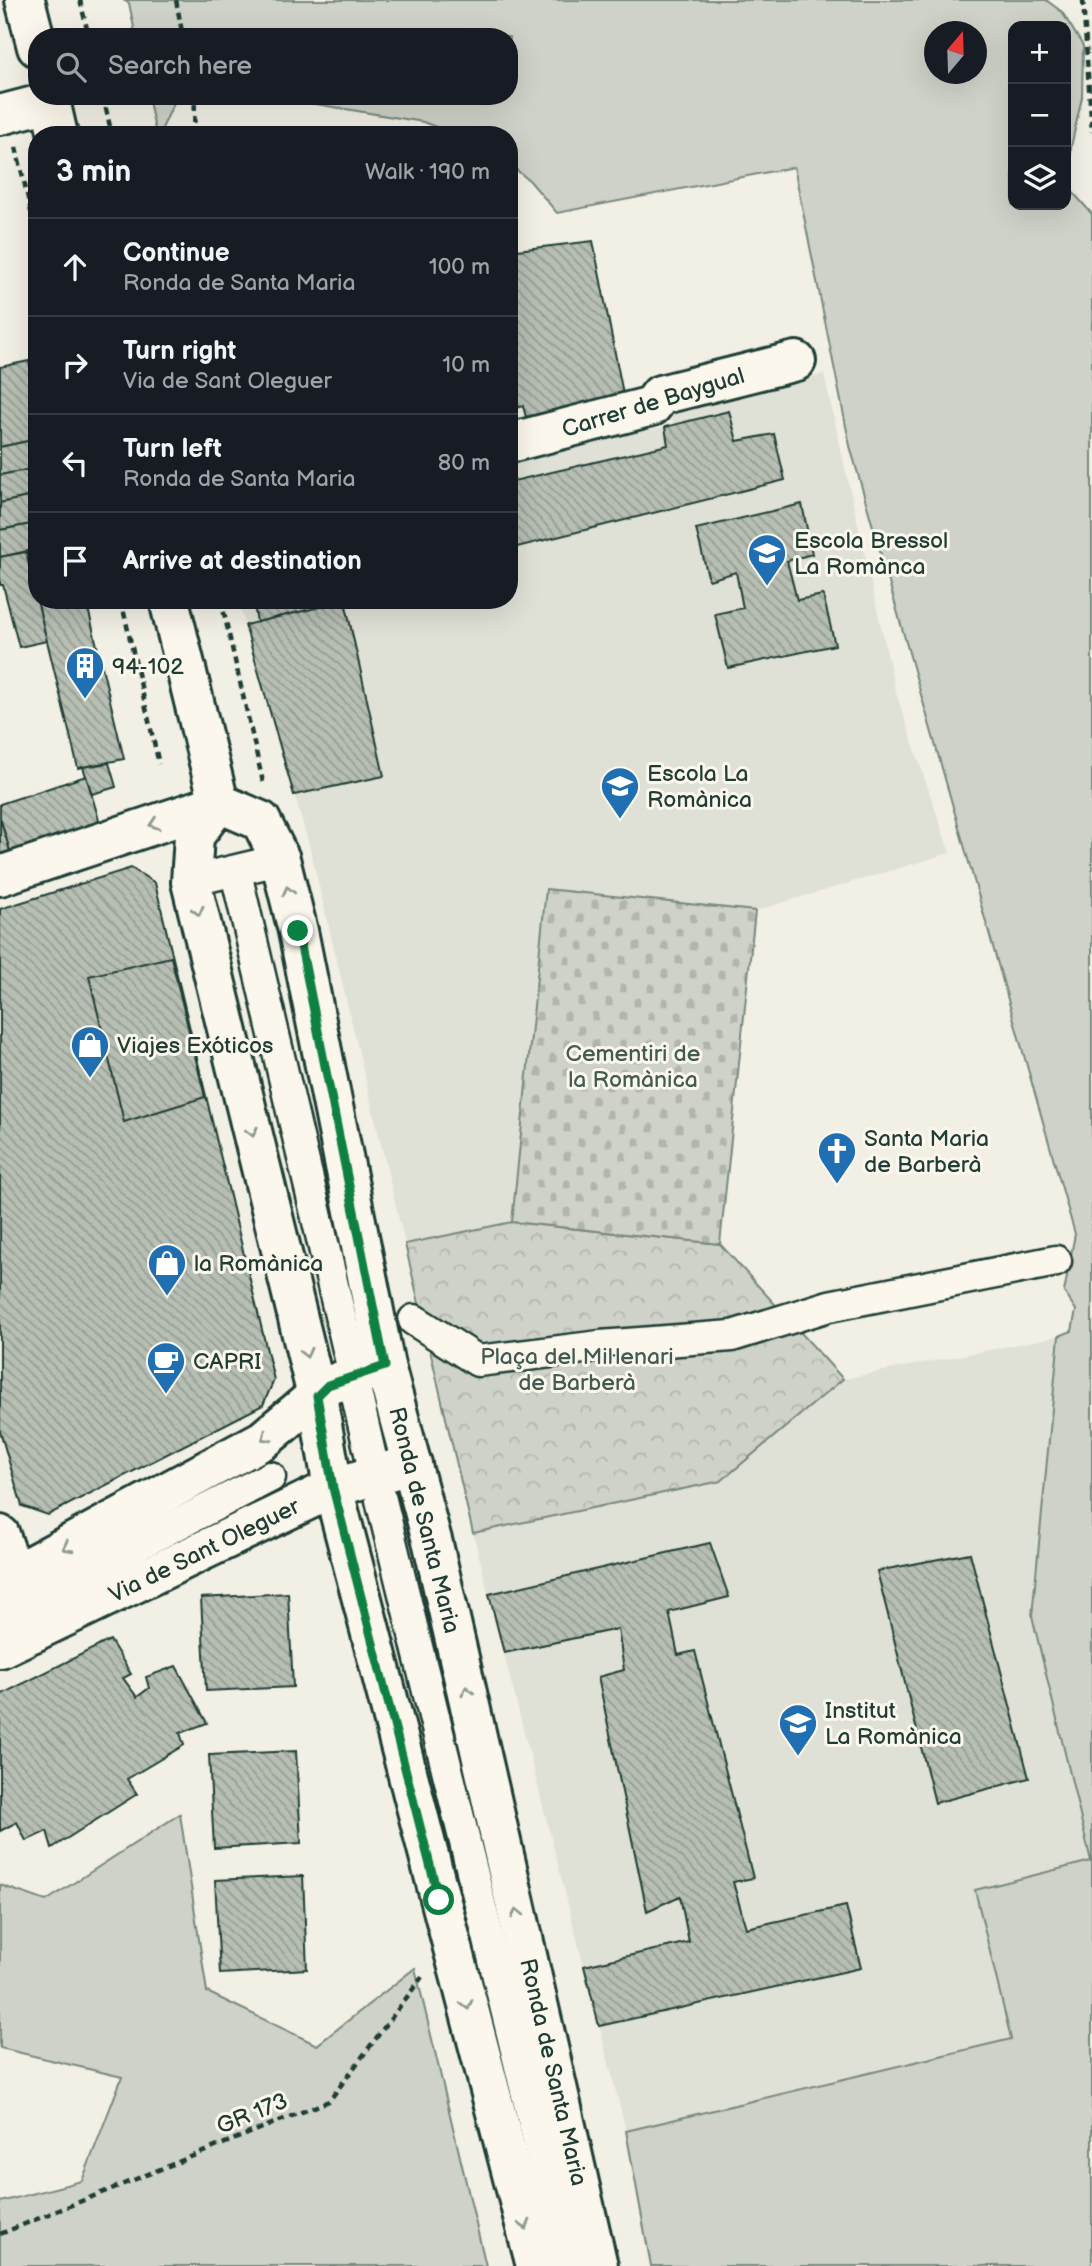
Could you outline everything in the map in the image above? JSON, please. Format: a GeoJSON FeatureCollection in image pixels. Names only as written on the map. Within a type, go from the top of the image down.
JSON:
{"type":"FeatureCollection","features":[{"type":"Feature","properties":{"kind":"street"},"geometry":{"type":"LineString","coordinates":[[25,0],[32,28]]}},
{"type":"Feature","properties":{"kind":"street"},"geometry":{"type":"LineString","coordinates":[[4,114],[52,111]]}},
{"type":"Feature","properties":{"kind":"street","name":"Carrer de Baygual"},"geometry":{"type":"LineString","coordinates":[[518,441],[652,406],[660,395],[796,361]]}},
{"type":"Feature","properties":{"kind":"street"},"geometry":{"type":"LineString","coordinates":[[171,609],[219,803]]}},
{"type":"Feature","properties":{"kind":"street"},"geometry":{"type":"LineString","coordinates":[[219,803],[194,836],[191,881],[317,1396],[333,1488],[536,2266]]}},
{"type":"Feature","properties":{"kind":"street"},"geometry":{"type":"LineString","coordinates":[[0,876],[219,803],[261,821]]}},
{"type":"Feature","properties":{"kind":"street","name":"Ronda de Santa Maria"},"geometry":{"type":"LineString","coordinates":[[261,821],[280,859],[298,931],[368,1362],[412,1464],[598,2266]]}},
{"type":"Feature","properties":{"kind":"street"},"geometry":{"type":"LineString","coordinates":[[266,863],[223,874],[368,1362]]}},
{"type":"Feature","properties":{"kind":"street"},"geometry":{"type":"LineString","coordinates":[[414,1320],[478,1361],[600,1346],[732,1336],[829,1306],[1056,1261]]}},
{"type":"Feature","properties":{"kind":"street","name":"Via de Sant Oleguer"},"geometry":{"type":"LineString","coordinates":[[0,1648],[14,1602],[263,1440],[328,1385],[368,1362]]}},
{"type":"Feature","properties":{"kind":"street"},"geometry":{"type":"LineString","coordinates":[[356,1392],[373,1466]]}},
{"type":"Feature","properties":{"kind":"street","name":"Via de Sant Oleguer"},"geometry":{"type":"LineString","coordinates":[[14,1602],[333,1488],[412,1464]]}},
{"type":"Feature","properties":{"kind":"street","name":"Via de Sant Oleguer"},"geometry":{"type":"LineString","coordinates":[[14,1602],[270,1477]]}},
{"type":"Feature","properties":{"kind":"street","name":"Ronda de Santa Maria"},"geometry":{"type":"LineString","coordinates":[[381,1500],[569,2266]]}},
{"type":"Feature","properties":{"kind":"street"},"geometry":{"type":"LineString","coordinates":[[0,1535],[14,1602]]}},
{"type":"Feature","properties":{"kind":"path"},"geometry":{"type":"LineString","coordinates":[[80,0],[87,28]]}},
{"type":"Feature","properties":{"kind":"path"},"geometry":{"type":"LineString","coordinates":[[176,0],[181,28]]}},
{"type":"Feature","properties":{"kind":"path"},"geometry":{"type":"LineString","coordinates":[[1083,0],[1092,132]]}},
{"type":"Feature","properties":{"kind":"path"},"geometry":{"type":"LineString","coordinates":[[105,105],[110,126]]}},
{"type":"Feature","properties":{"kind":"path"},"geometry":{"type":"LineString","coordinates":[[194,126],[195,105]]}},
{"type":"Feature","properties":{"kind":"path"},"geometry":{"type":"LineString","coordinates":[[4,114],[28,203]]}},
{"type":"Feature","properties":{"kind":"path"},"geometry":{"type":"LineString","coordinates":[[123,609],[159,764]]}},
{"type":"Feature","properties":{"kind":"path"},"geometry":{"type":"LineString","coordinates":[[223,609],[264,783],[261,821]]}},
{"type":"Feature","properties":{"kind":"path","name":"GR 173"},"geometry":{"type":"LineString","coordinates":[[0,2234],[329,2101],[450,1938]]}},
{"type":"Feature","properties":{"kind":"shaded area","name":"Escola La Romànica"},"geometry":{"type":"Polygon","coordinates":[[[824,374],[896,693],[950,853],[755,911],[546,890],[512,1222],[405,1244],[309,845],[241,609],[518,609],[518,459],[673,425],[670,409],[824,374]]]}},
{"type":"Feature","properties":{"kind":"shaded area","name":"Institut La Romànica"},"geometry":{"type":"Polygon","coordinates":[[[1059,1336],[1032,1616],[1091,1861],[976,1891],[1011,2039],[626,2131],[473,1533],[721,1481],[843,1379],[1059,1336]]]}},
{"type":"Feature","properties":{"kind":"green space"},"geometry":{"type":"Polygon","coordinates":[[[123,0],[1046,0],[1062,12],[1068,21],[1008,21],[1008,210],[1071,210],[1071,190],[1092,214],[1092,2266],[651,2266],[626,2131],[1011,2039],[975,1890],[1091,1861],[1032,1616],[1059,1336],[1072,1331],[1076,1310],[1064,1292],[1075,1234],[850,446],[794,167],[557,213],[530,181],[518,171],[518,126],[434,126],[322,105],[518,105],[518,28],[134,28],[129,3],[123,0]]]}},
{"type":"Feature","properties":{"kind":"green space"},"geometry":{"type":"Polygon","coordinates":[[[1071,27],[1083,46],[1082,97],[1071,147],[1071,27]]]}},
{"type":"Feature","properties":{"kind":"green space"},"geometry":{"type":"Polygon","coordinates":[[[150,105],[173,105],[163,126],[154,126],[150,105]]]}},
{"type":"Feature","properties":{"kind":"green space","name":"Cementiri de la Romànica"},"geometry":{"type":"Polygon","coordinates":[[[546,889],[755,911],[720,1244],[512,1222],[546,889]]]}},
{"type":"Feature","properties":{"kind":"green space","name":"Plaça del Mil·lenari de Barberà"},"geometry":{"type":"Polygon","coordinates":[[[512,1222],[720,1244],[843,1379],[721,1481],[473,1533],[405,1244],[512,1222]]]}},
{"type":"Feature","properties":{"kind":"green space"},"geometry":{"type":"Polygon","coordinates":[[[180,1814],[207,1992],[317,2045],[415,1968],[486,2266],[0,2266],[0,2202],[82,2181],[122,2077],[0,2048],[0,1885],[46,1901],[180,1814]]]}},
{"type":"Feature","properties":{"kind":"building"},"geometry":{"type":"Polygon","coordinates":[[[593,241],[623,394],[526,417],[523,406],[518,407],[518,250],[593,241]]]}},
{"type":"Feature","properties":{"kind":"building"},"geometry":{"type":"Polygon","coordinates":[[[28,361],[28,441],[0,447],[0,367],[28,361]]]}},
{"type":"Feature","properties":{"kind":"building"},"geometry":{"type":"Polygon","coordinates":[[[729,411],[737,441],[774,434],[785,480],[518,547],[518,480],[668,445],[665,427],[729,411]]]}},
{"type":"Feature","properties":{"kind":"building"},"geometry":{"type":"Polygon","coordinates":[[[28,441],[28,470],[0,475],[0,447],[28,441]]]}},
{"type":"Feature","properties":{"kind":"building"},"geometry":{"type":"Polygon","coordinates":[[[28,470],[28,497],[0,503],[0,475],[28,470]]]}},
{"type":"Feature","properties":{"kind":"building"},"geometry":{"type":"Polygon","coordinates":[[[28,497],[28,525],[0,530],[0,503],[28,497]]]}},
{"type":"Feature","properties":{"kind":"building","name":"Escola Bressol La Romànca"},"geometry":{"type":"Polygon","coordinates":[[[802,504],[812,554],[787,561],[797,600],[823,595],[835,645],[728,668],[715,614],[743,608],[736,572],[709,580],[696,529],[802,504]]]}},
{"type":"Feature","properties":{"kind":"building"},"geometry":{"type":"Polygon","coordinates":[[[28,525],[28,551],[0,557],[0,530],[28,525]]]}},
{"type":"Feature","properties":{"kind":"building"},"geometry":{"type":"Polygon","coordinates":[[[26,552],[28,609],[39,609],[47,641],[19,647],[3,585],[0,585],[0,557],[26,552]]]}},
{"type":"Feature","properties":{"kind":"building","name":"94-102"},"geometry":{"type":"Polygon","coordinates":[[[39,609],[88,609],[124,759],[78,768],[39,609]]]}},
{"type":"Feature","properties":{"kind":"building"},"geometry":{"type":"Polygon","coordinates":[[[255,609],[313,609],[257,622],[255,609]]]}},
{"type":"Feature","properties":{"kind":"building"},"geometry":{"type":"Polygon","coordinates":[[[312,609],[347,609],[384,776],[294,795],[245,625],[312,609]]]}},
{"type":"Feature","properties":{"kind":"building"},"geometry":{"type":"Polygon","coordinates":[[[109,763],[116,787],[92,794],[83,767],[109,763]]]}},
{"type":"Feature","properties":{"kind":"building"},"geometry":{"type":"Polygon","coordinates":[[[86,776],[100,823],[10,851],[0,818],[0,804],[86,776]]]}},
{"type":"Feature","properties":{"kind":"building"},"geometry":{"type":"Polygon","coordinates":[[[0,818],[10,851],[0,854],[0,818]]]}},
{"type":"Feature","properties":{"kind":"building"},"geometry":{"type":"Polygon","coordinates":[[[131,868],[155,883],[274,1380],[263,1405],[48,1515],[22,1506],[0,1431],[0,909],[131,868]]]}},
{"type":"Feature","properties":{"kind":"building"},"geometry":{"type":"Polygon","coordinates":[[[171,957],[205,1097],[124,1122],[89,976],[171,957]]]}},
{"type":"Feature","properties":{"kind":"building"},"geometry":{"type":"Polygon","coordinates":[[[710,1543],[729,1597],[669,1612],[678,1655],[695,1651],[753,1878],[733,1882],[746,1928],[846,1906],[861,1968],[599,2026],[584,1966],[689,1942],[680,1896],[647,1911],[598,1677],[624,1670],[618,1629],[504,1653],[489,1594],[710,1543]]]}},
{"type":"Feature","properties":{"kind":"building"},"geometry":{"type":"Polygon","coordinates":[[[970,1553],[1029,1778],[935,1803],[877,1571],[970,1553]]]}},
{"type":"Feature","properties":{"kind":"building"},"geometry":{"type":"Polygon","coordinates":[[[288,1593],[293,1687],[206,1691],[201,1598],[288,1593]]]}},
{"type":"Feature","properties":{"kind":"building"},"geometry":{"type":"Polygon","coordinates":[[[110,1640],[131,1674],[123,1678],[137,1697],[149,1688],[146,1677],[176,1666],[207,1723],[180,1733],[184,1745],[127,1779],[137,1794],[52,1848],[47,1831],[26,1841],[17,1822],[0,1831],[0,1695],[110,1640]]]}},
{"type":"Feature","properties":{"kind":"building"},"geometry":{"type":"Polygon","coordinates":[[[296,1751],[301,1843],[214,1848],[209,1755],[296,1751]]]}},
{"type":"Feature","properties":{"kind":"building"},"geometry":{"type":"Polygon","coordinates":[[[303,1876],[307,1969],[220,1974],[215,1880],[303,1876]]]}},
{"type":"Feature","properties":{"kind":"place","name":"Escola Bressol La Romànca"},"geometry":{"type":"Point","coordinates":[767,587]}},
{"type":"Feature","properties":{"kind":"place","name":"94-102"},"geometry":{"type":"Point","coordinates":[85,700]}},
{"type":"Feature","properties":{"kind":"place","name":"Escola La Romànica"},"geometry":{"type":"Point","coordinates":[620,820]}},
{"type":"Feature","properties":{"kind":"place","name":"Viajes Exóticos"},"geometry":{"type":"Point","coordinates":[90,1079]}},
{"type":"Feature","properties":{"kind":"place","name":"Santa Maria de Barberà"},"geometry":{"type":"Point","coordinates":[837,1185]}},
{"type":"Feature","properties":{"kind":"place","name":"la Romànica"},"geometry":{"type":"Point","coordinates":[167,1297]}},
{"type":"Feature","properties":{"kind":"place","name":"CAPRI"},"geometry":{"type":"Point","coordinates":[166,1395]}},
{"type":"Feature","properties":{"kind":"place","name":"Institut La Romànica"},"geometry":{"type":"Point","coordinates":[798,1757]}},
{"type":"Feature","properties":{"kind":"route"},"geometry":{"type":"LineString","coordinates":[[298,931],[385,1366],[353,1374],[328,1385],[317,1396],[333,1488],[439,1900]]}}]}
